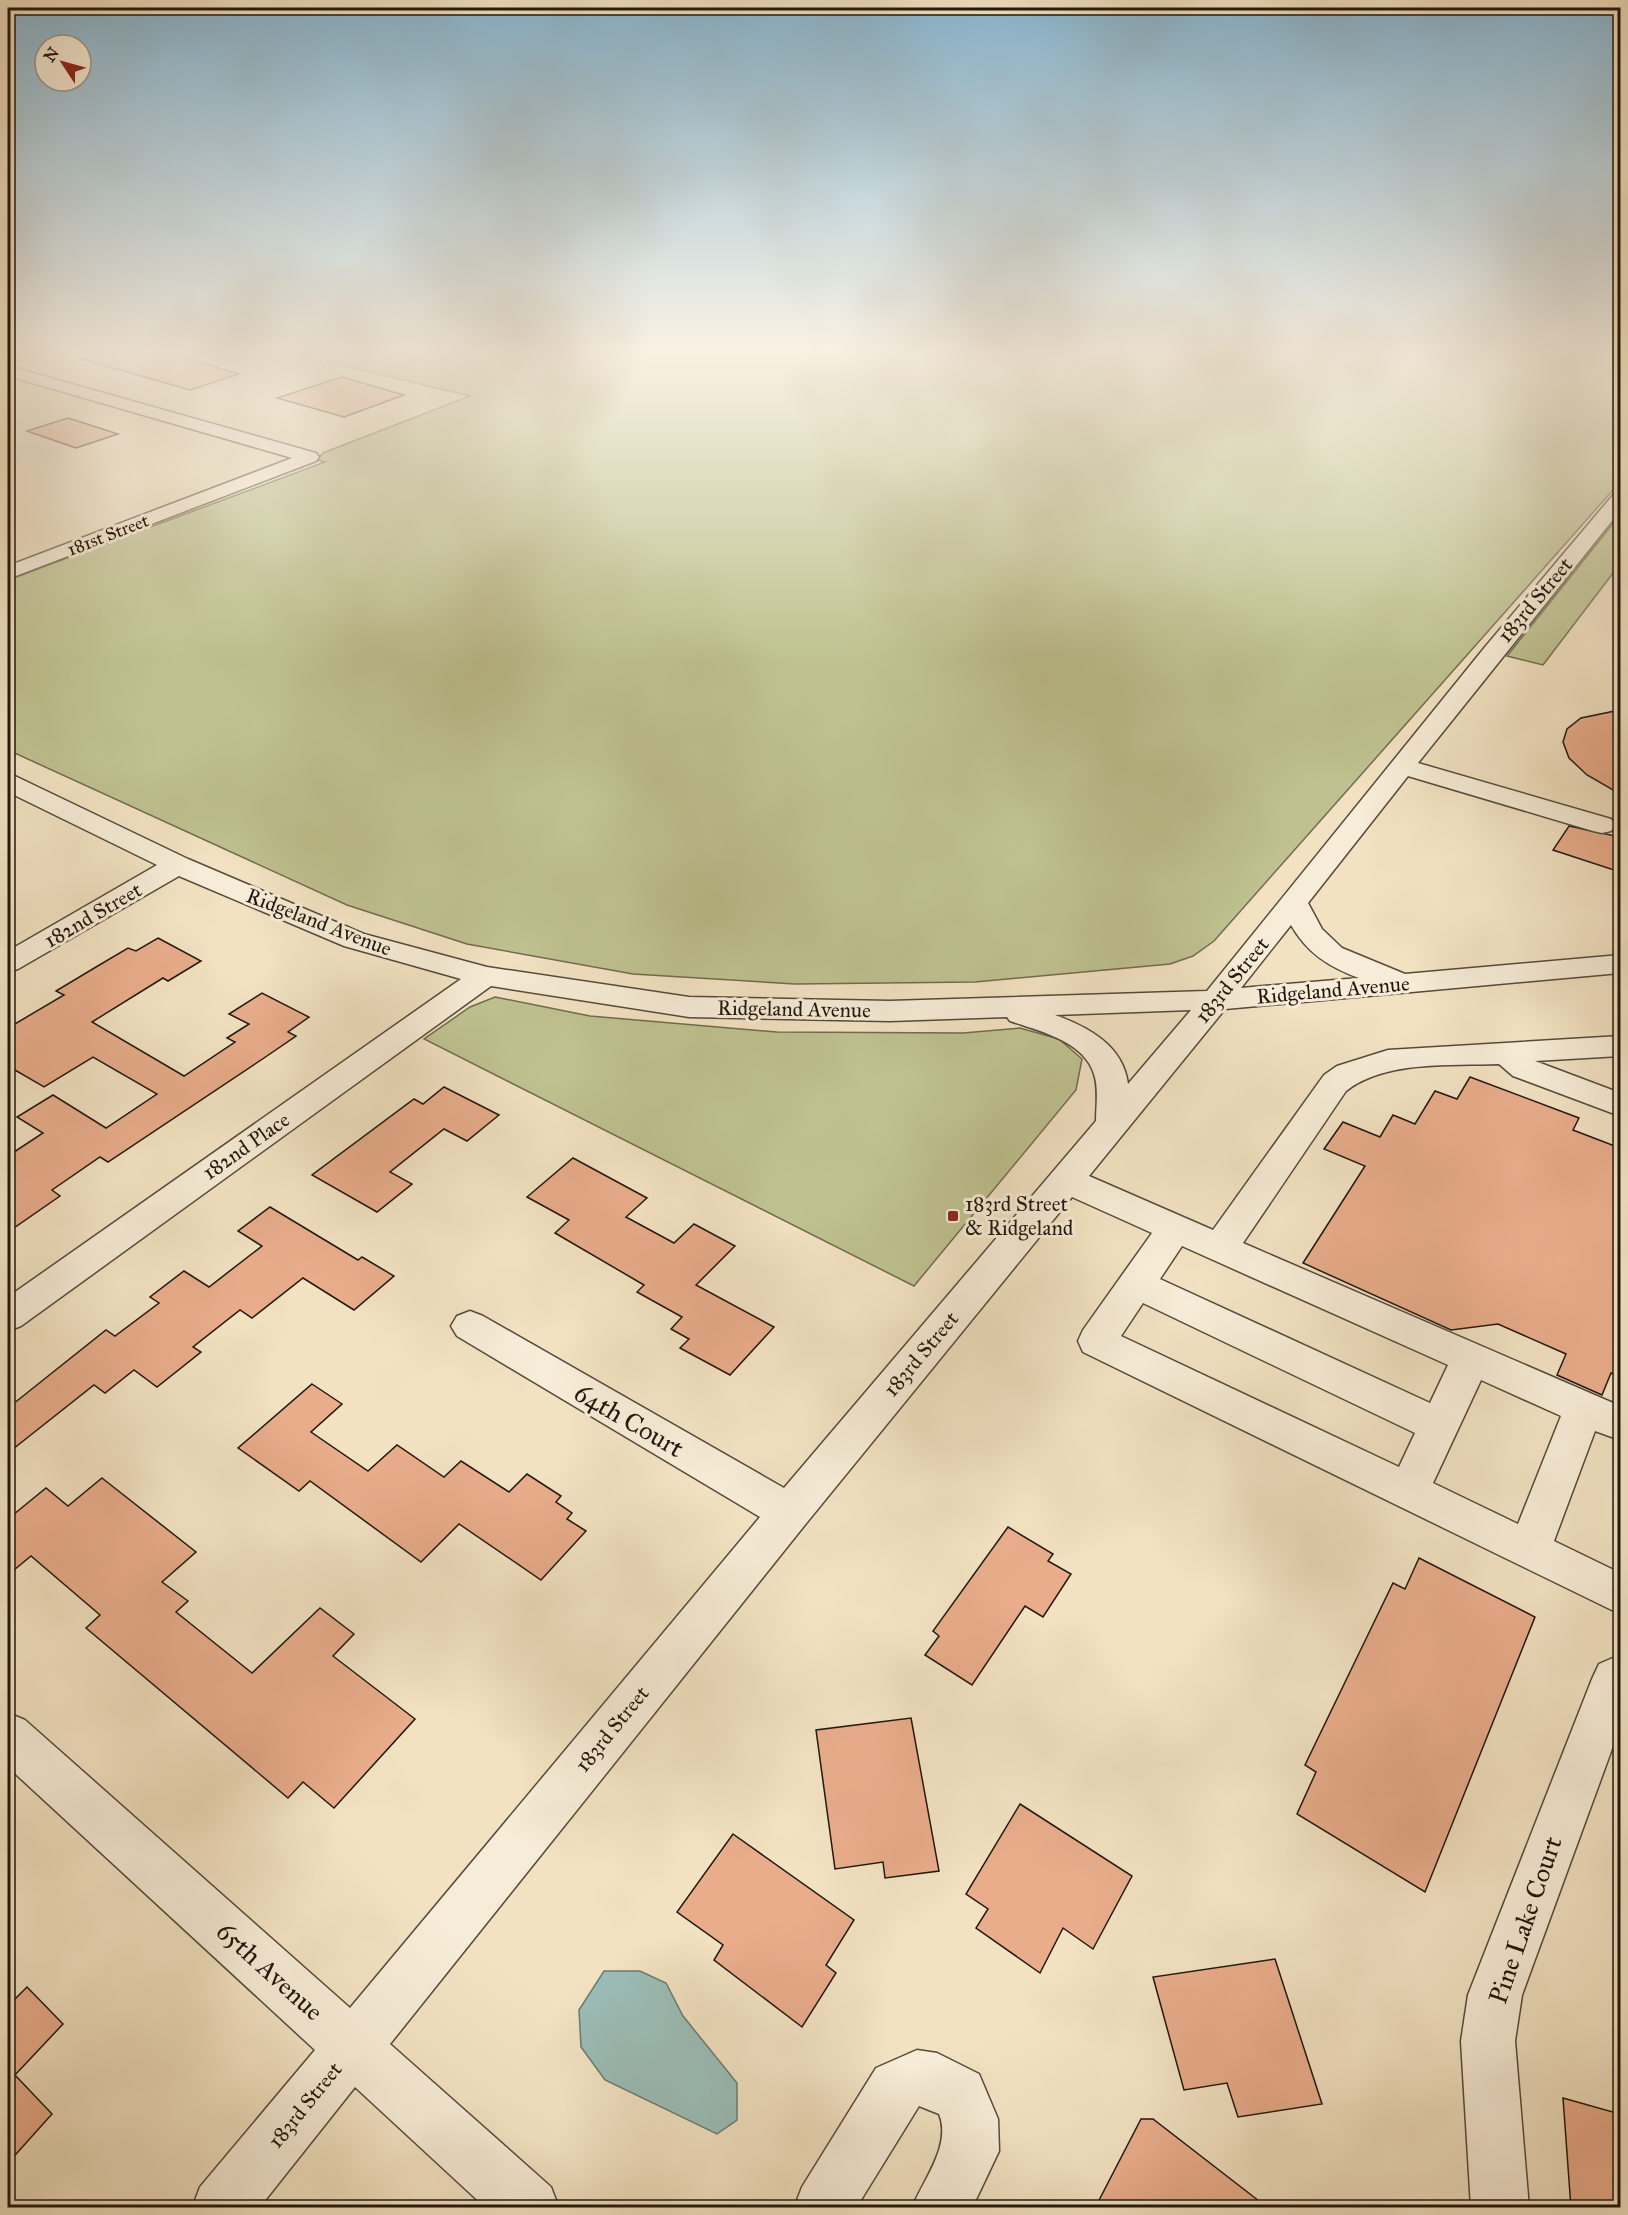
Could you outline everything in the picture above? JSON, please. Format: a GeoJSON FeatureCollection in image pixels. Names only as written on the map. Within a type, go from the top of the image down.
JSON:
{"type":"FeatureCollection","features":[{"type":"Feature","properties":{"kind":"street","name":"181st Street"},"geometry":{"type":"LineString","coordinates":[[8,573],[310,458],[294,453]]}},
{"type":"Feature","properties":{"kind":"street","name":"183rd Street"},"geometry":{"type":"LineString","coordinates":[[221,2208],[789,1513],[1216,1000],[1402,766],[1620,499]]}},
{"type":"Feature","properties":{"kind":"street"},"geometry":{"type":"LineString","coordinates":[[1402,766],[1602,825]]}},
{"type":"Feature","properties":{"kind":"street","name":"Ridgeland Avenue"},"geometry":{"type":"LineString","coordinates":[[8,782],[178,865],[354,940],[485,976],[689,1007],[890,1011],[1216,1000],[1620,964]]}},
{"type":"Feature","properties":{"kind":"street","name":"182nd Street"},"geometry":{"type":"LineString","coordinates":[[8,963],[178,865]]}},
{"type":"Feature","properties":{"kind":"street"},"geometry":{"type":"LineString","coordinates":[[1294,902],[1303,926],[1327,954],[1355,968],[1406,983]]}},
{"type":"Feature","properties":{"kind":"street","name":"182nd Place"},"geometry":{"type":"LineString","coordinates":[[8,1316],[485,976]]}},
{"type":"Feature","properties":{"kind":"street"},"geometry":{"type":"LineString","coordinates":[[1000,1007],[1062,1027],[1099,1053],[1111,1076],[1113,1124]]}},
{"type":"Feature","properties":{"kind":"street"},"geometry":{"type":"LineString","coordinates":[[1220,1248],[1335,1083],[1348,1072],[1388,1060],[1620,1046]]}},
{"type":"Feature","properties":{"kind":"street"},"geometry":{"type":"LineString","coordinates":[[1507,1053],[1524,1069],[1620,1105]]}},
{"type":"Feature","properties":{"kind":"street"},"geometry":{"type":"LineString","coordinates":[[1066,1180],[1620,1424]]}},
{"type":"Feature","properties":{"kind":"street"},"geometry":{"type":"LineString","coordinates":[[1175,1228],[1097,1341],[1620,1594]]}},
{"type":"Feature","properties":{"kind":"street"},"geometry":{"type":"LineString","coordinates":[[1136,1284],[1439,1426]]}},
{"type":"Feature","properties":{"kind":"street","name":"64th Court"},"geometry":{"type":"LineString","coordinates":[[470,1326],[789,1513]]}},
{"type":"Feature","properties":{"kind":"street"},"geometry":{"type":"LineString","coordinates":[[1408,1491],[1471,1359]]}},
{"type":"Feature","properties":{"kind":"street"},"geometry":{"type":"LineString","coordinates":[[1529,1550],[1584,1408]]}},
{"type":"Feature","properties":{"kind":"street","name":"Pine Lake Court"},"geometry":{"type":"LineString","coordinates":[[1500,2208],[1488,2041],[1495,1995],[1615,1679]]}},
{"type":"Feature","properties":{"kind":"street","name":"65th Avenue"},"geometry":{"type":"LineString","coordinates":[[8,1736],[530,2208]]}},
{"type":"Feature","properties":{"kind":"street"},"geometry":{"type":"LineString","coordinates":[[823,2208],[896,2088],[917,2078],[937,2081],[959,2094],[970,2119],[970,2151],[941,2208]]}},
{"type":"Feature","properties":{"kind":"green space"},"geometry":{"type":"Polygon","coordinates":[[[323,453],[1620,453],[1620,482],[1214,941],[1193,956],[1170,964],[975,982],[795,984],[633,974],[467,944],[347,905],[8,750],[8,580],[325,462],[317,460],[323,453]]]}},
{"type":"Feature","properties":{"kind":"green space"},"geometry":{"type":"Polygon","coordinates":[[[1620,515],[1620,564],[1543,665],[1507,656],[1620,515]]]}},
{"type":"Feature","properties":{"kind":"green space"},"geometry":{"type":"Polygon","coordinates":[[[495,997],[590,1016],[777,1032],[963,1033],[1020,1028],[1059,1039],[1082,1059],[1076,1090],[914,1286],[424,1039],[470,1007],[495,997]]]}},
{"type":"Feature","properties":{"kind":"water"},"geometry":{"type":"Polygon","coordinates":[[[604,1971],[640,1971],[666,1983],[683,2016],[737,2083],[737,2120],[717,2134],[605,2080],[581,2047],[579,2010],[604,1971]]]}},
{"type":"Feature","properties":{"kind":"building"},"geometry":{"type":"Polygon","coordinates":[[[1620,710],[1620,794],[1587,775],[1569,758],[1563,742],[1567,729],[1581,718],[1620,710]]]}},
{"type":"Feature","properties":{"kind":"building"},"geometry":{"type":"Polygon","coordinates":[[[1569,826],[1620,837],[1620,872],[1553,850],[1569,826]]]}},
{"type":"Feature","properties":{"kind":"building"},"geometry":{"type":"Polygon","coordinates":[[[158,938],[201,961],[168,981],[163,978],[92,1022],[184,1076],[235,1042],[227,1038],[249,1024],[229,1014],[262,993],[309,1017],[288,1032],[296,1036],[264,1058],[108,1162],[100,1157],[52,1190],[60,1196],[8,1232],[8,1156],[43,1133],[17,1117],[53,1095],[106,1128],[157,1094],[93,1057],[44,1087],[8,1066],[8,1028],[64,995],[56,991],[128,948],[136,951],[158,938]]]}},
{"type":"Feature","properties":{"kind":"building"},"geometry":{"type":"Polygon","coordinates":[[[1470,1077],[1579,1118],[1573,1130],[1620,1148],[1620,1377],[1611,1373],[1602,1395],[1557,1375],[1566,1354],[1498,1324],[1451,1330],[1303,1263],[1365,1166],[1324,1149],[1343,1122],[1380,1137],[1393,1115],[1415,1124],[1435,1091],[1457,1099],[1470,1077]]]}},
{"type":"Feature","properties":{"kind":"building"},"geometry":{"type":"Polygon","coordinates":[[[444,1087],[499,1115],[467,1141],[444,1129],[390,1172],[412,1184],[377,1212],[312,1175],[414,1099],[423,1104],[444,1087]]]}},
{"type":"Feature","properties":{"kind":"building"},"geometry":{"type":"Polygon","coordinates":[[[573,1158],[647,1198],[626,1217],[674,1243],[694,1224],[735,1246],[696,1285],[774,1327],[730,1375],[680,1348],[689,1339],[671,1329],[682,1317],[637,1292],[644,1285],[555,1233],[569,1220],[527,1197],[573,1158]]]}},
{"type":"Feature","properties":{"kind":"building"},"geometry":{"type":"Polygon","coordinates":[[[270,1207],[358,1260],[362,1257],[394,1276],[354,1310],[303,1278],[252,1318],[240,1310],[193,1347],[201,1352],[157,1387],[134,1370],[105,1393],[94,1385],[8,1453],[8,1408],[106,1330],[115,1336],[159,1303],[150,1297],[184,1271],[209,1287],[262,1246],[238,1231],[270,1207]]]}},
{"type":"Feature","properties":{"kind":"building"},"geometry":{"type":"Polygon","coordinates":[[[312,1384],[342,1404],[311,1432],[368,1471],[397,1445],[444,1477],[461,1461],[509,1492],[527,1474],[561,1496],[556,1502],[572,1513],[567,1519],[586,1531],[541,1580],[459,1524],[421,1562],[310,1481],[299,1491],[238,1448],[312,1384]]]}},
{"type":"Feature","properties":{"kind":"building"},"geometry":{"type":"Polygon","coordinates":[[[102,1478],[196,1552],[162,1582],[188,1601],[176,1612],[252,1673],[320,1608],[354,1634],[333,1656],[415,1719],[334,1808],[303,1782],[288,1798],[86,1628],[100,1615],[31,1556],[8,1575],[8,1519],[46,1488],[68,1506],[102,1478]]]}},
{"type":"Feature","properties":{"kind":"building"},"geometry":{"type":"Polygon","coordinates":[[[1008,1527],[1053,1554],[1048,1561],[1071,1574],[1043,1617],[1025,1606],[972,1685],[925,1655],[939,1636],[933,1631],[1008,1527]]]}},
{"type":"Feature","properties":{"kind":"building"},"geometry":{"type":"Polygon","coordinates":[[[1419,1558],[1535,1617],[1425,1892],[1297,1814],[1316,1772],[1305,1765],[1393,1583],[1405,1589],[1419,1558]]]}},
{"type":"Feature","properties":{"kind":"building"},"geometry":{"type":"Polygon","coordinates":[[[911,1718],[939,1871],[885,1878],[883,1862],[835,1869],[816,1730],[911,1718]]]}},
{"type":"Feature","properties":{"kind":"building"},"geometry":{"type":"Polygon","coordinates":[[[1020,1804],[1132,1876],[1093,1949],[1063,1928],[1040,1973],[976,1928],[988,1909],[966,1894],[1020,1804]]]}},
{"type":"Feature","properties":{"kind":"building"},"geometry":{"type":"Polygon","coordinates":[[[733,1834],[854,1920],[826,1965],[836,1973],[802,2027],[714,1960],[723,1945],[677,1912],[733,1834]]]}},
{"type":"Feature","properties":{"kind":"building"},"geometry":{"type":"Polygon","coordinates":[[[1275,1959],[1322,2104],[1238,2117],[1227,2083],[1184,2090],[1153,1977],[1275,1959]]]}},
{"type":"Feature","properties":{"kind":"building"},"geometry":{"type":"Polygon","coordinates":[[[27,1987],[63,2024],[15,2075],[52,2114],[8,2163],[8,2006],[27,1987]]]}},
{"type":"Feature","properties":{"kind":"building"},"geometry":{"type":"Polygon","coordinates":[[[1563,2098],[1620,2114],[1620,2208],[1571,2208],[1563,2098]]]}},
{"type":"Feature","properties":{"kind":"building"},"geometry":{"type":"Polygon","coordinates":[[[1141,2119],[1153,2119],[1268,2208],[1095,2208],[1141,2119]]]}},
{"type":"Feature","properties":{"kind":"place","name":"183rd Street & Ridgeland"},"geometry":{"type":"Point","coordinates":[953,1216]}}]}
